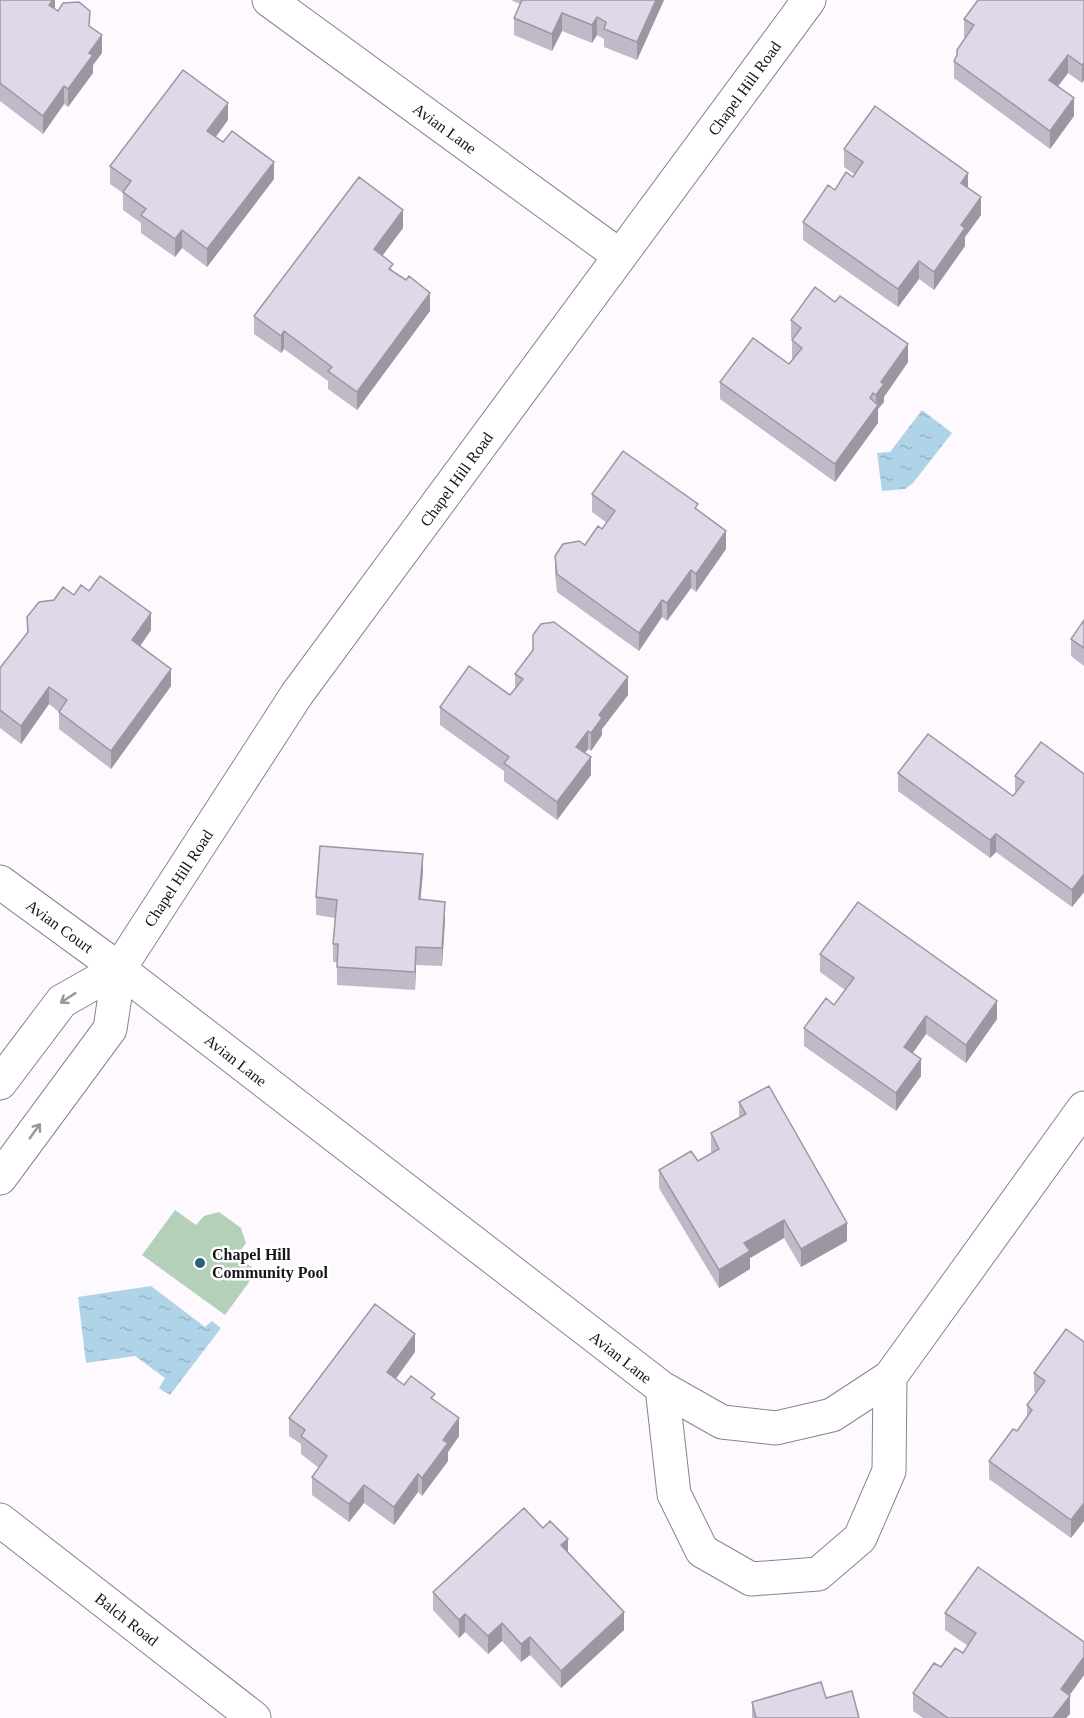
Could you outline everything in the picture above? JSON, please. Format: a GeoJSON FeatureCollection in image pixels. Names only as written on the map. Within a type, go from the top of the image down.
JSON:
{"type":"FeatureCollection","features":[{"type":"Feature","properties":{"kind":"street","name":"Avian Lane"},"geometry":{"type":"LineString","coordinates":[[269,0],[620,256]]}},
{"type":"Feature","properties":{"kind":"street","name":"Chapel Hill Road"},"geometry":{"type":"LineString","coordinates":[[0,1178],[111,1029],[119,969],[297,694],[809,0]]}},
{"type":"Feature","properties":{"kind":"street","name":"Avian Court"},"geometry":{"type":"LineString","coordinates":[[0,882],[119,969]]}},
{"type":"Feature","properties":{"kind":"street","name":"Avian Lane"},"geometry":{"type":"LineString","coordinates":[[119,969],[662,1388],[722,1422],[776,1428],[832,1415],[890,1377],[1084,1108]]}},
{"type":"Feature","properties":{"kind":"street","name":"Chapel Hill Road"},"geometry":{"type":"LineString","coordinates":[[0,1083],[62,1001],[119,969]]}},
{"type":"Feature","properties":{"kind":"street"},"geometry":{"type":"LineString","coordinates":[[662,1388],[674,1494],[702,1551],[751,1579],[818,1574],[860,1538],[889,1471],[890,1377]]}},
{"type":"Feature","properties":{"kind":"street","name":"Balch Road"},"geometry":{"type":"LineString","coordinates":[[0,1520],[254,1718]]}},
{"type":"Feature","properties":{"kind":"green space","name":"Chapel Hill Community Pool"},"geometry":{"type":"Polygon","coordinates":[[[175,1210],[196,1225],[204,1216],[219,1212],[241,1228],[246,1243],[237,1256],[257,1271],[225,1315],[142,1255],[175,1210]]]}},
{"type":"Feature","properties":{"kind":"water"},"geometry":{"type":"Polygon","coordinates":[[[922,410],[952,433],[913,483],[905,489],[882,491],[877,453],[890,452],[922,410]]]}},
{"type":"Feature","properties":{"kind":"water"},"geometry":{"type":"Polygon","coordinates":[[[151,1286],[205,1327],[212,1321],[221,1328],[170,1395],[159,1388],[165,1378],[135,1356],[86,1363],[78,1297],[151,1286]]]}},
{"type":"Feature","properties":{"kind":"building"},"geometry":{"type":"Polygon","coordinates":[[[0,0],[53,0],[49,5],[58,11],[63,3],[79,2],[90,11],[89,26],[102,35],[89,53],[93,55],[68,89],[64,86],[43,116],[0,83],[0,0]]]}},
{"type":"Feature","properties":{"kind":"building"},"geometry":{"type":"Polygon","coordinates":[[[522,0],[656,0],[637,42],[604,29],[606,22],[597,17],[592,25],[562,13],[552,34],[514,18],[522,0]]]}},
{"type":"Feature","properties":{"kind":"building"},"geometry":{"type":"Polygon","coordinates":[[[978,0],[1084,0],[1084,63],[1082,65],[1068,55],[1049,80],[1074,98],[1050,131],[954,61],[957,50],[974,25],[964,19],[978,0]]]}},
{"type":"Feature","properties":{"kind":"building"},"geometry":{"type":"Polygon","coordinates":[[[183,70],[228,103],[207,131],[223,142],[232,131],[274,162],[207,249],[182,230],[175,239],[141,215],[146,209],[123,192],[131,181],[110,166],[183,70]]]}},
{"type":"Feature","properties":{"kind":"building"},"geometry":{"type":"Polygon","coordinates":[[[875,106],[968,173],[961,183],[981,197],[961,225],[965,228],[934,272],[919,261],[898,289],[803,222],[828,185],[835,190],[846,172],[853,177],[863,162],[844,149],[875,106]]]}},
{"type":"Feature","properties":{"kind":"building"},"geometry":{"type":"Polygon","coordinates":[[[359,177],[403,210],[374,249],[393,264],[389,269],[406,280],[409,276],[430,293],[357,392],[328,371],[332,367],[284,331],[281,336],[254,316],[359,177]]]}},
{"type":"Feature","properties":{"kind":"building"},"geometry":{"type":"Polygon","coordinates":[[[815,287],[835,302],[840,296],[908,344],[881,382],[884,384],[876,395],[873,393],[870,398],[878,405],[835,464],[720,382],[753,338],[789,364],[802,348],[792,340],[801,328],[791,320],[815,287]]]}},
{"type":"Feature","properties":{"kind":"building"},"geometry":{"type":"Polygon","coordinates":[[[623,451],[698,504],[695,508],[726,531],[696,574],[691,570],[667,603],[662,600],[639,633],[557,574],[555,556],[563,544],[579,541],[585,545],[598,526],[602,529],[615,511],[592,494],[623,451]]]}},
{"type":"Feature","properties":{"kind":"building"},"geometry":{"type":"Polygon","coordinates":[[[100,576],[151,613],[132,640],[171,669],[111,751],[59,712],[67,700],[49,687],[21,726],[0,710],[0,668],[28,632],[27,617],[39,602],[54,600],[63,587],[74,595],[81,585],[89,591],[100,576]]]}},
{"type":"Feature","properties":{"kind":"building"},"geometry":{"type":"Polygon","coordinates":[[[1084,620],[1084,648],[1071,639],[1084,620]]]}},
{"type":"Feature","properties":{"kind":"building"},"geometry":{"type":"Polygon","coordinates":[[[554,622],[628,677],[599,715],[602,718],[591,733],[588,731],[576,747],[591,757],[557,802],[504,763],[509,757],[440,707],[469,666],[510,695],[523,679],[515,674],[533,650],[533,635],[541,624],[554,622]]]}},
{"type":"Feature","properties":{"kind":"building"},"geometry":{"type":"Polygon","coordinates":[[[928,734],[1013,796],[1024,782],[1015,776],[1041,742],[1084,774],[1084,874],[1072,890],[996,834],[990,840],[898,773],[928,734]]]}},
{"type":"Feature","properties":{"kind":"building"},"geometry":{"type":"Polygon","coordinates":[[[320,846],[423,854],[419,899],[445,902],[442,948],[416,947],[415,972],[337,967],[338,944],[333,944],[337,900],[316,897],[320,846]]]}},
{"type":"Feature","properties":{"kind":"building"},"geometry":{"type":"Polygon","coordinates":[[[858,902],[997,1001],[966,1045],[926,1016],[904,1047],[921,1059],[896,1093],[804,1028],[826,998],[834,1005],[854,978],[820,954],[858,902]]]}},
{"type":"Feature","properties":{"kind":"building"},"geometry":{"type":"Polygon","coordinates":[[[769,1086],[847,1223],[801,1249],[784,1220],[744,1243],[750,1251],[719,1270],[659,1170],[691,1151],[698,1161],[719,1149],[711,1133],[746,1114],[739,1102],[769,1086]]]}},
{"type":"Feature","properties":{"kind":"building"},"geometry":{"type":"Polygon","coordinates":[[[375,1304],[415,1334],[387,1372],[404,1385],[411,1376],[435,1394],[431,1398],[459,1418],[443,1440],[448,1443],[422,1478],[418,1474],[394,1507],[364,1485],[349,1504],[312,1477],[327,1456],[301,1436],[305,1430],[289,1418],[375,1304]]]}},
{"type":"Feature","properties":{"kind":"building"},"geometry":{"type":"Polygon","coordinates":[[[1066,1329],[1084,1342],[1084,1503],[1071,1520],[989,1461],[1013,1429],[1017,1431],[1032,1410],[1027,1405],[1045,1381],[1034,1373],[1066,1329]]]}},
{"type":"Feature","properties":{"kind":"building"},"geometry":{"type":"Polygon","coordinates":[[[524,1508],[543,1528],[550,1521],[568,1539],[561,1545],[624,1612],[561,1671],[530,1637],[521,1644],[502,1623],[488,1636],[465,1614],[459,1620],[433,1592],[524,1508]]]}},
{"type":"Feature","properties":{"kind":"building"},"geometry":{"type":"Polygon","coordinates":[[[978,1567],[1084,1642],[1084,1657],[1061,1689],[1070,1696],[1053,1718],[948,1718],[913,1693],[934,1663],[941,1667],[955,1648],[963,1653],[976,1633],[945,1613],[978,1567]]]}},
{"type":"Feature","properties":{"kind":"building"},"geometry":{"type":"Polygon","coordinates":[[[821,1682],[826,1698],[852,1691],[859,1718],[756,1718],[752,1702],[821,1682]]]}},
{"type":"Feature","properties":{"kind":"place","name":"Chapel Hill Community Pool"},"geometry":{"type":"Point","coordinates":[200,1263]}}]}
